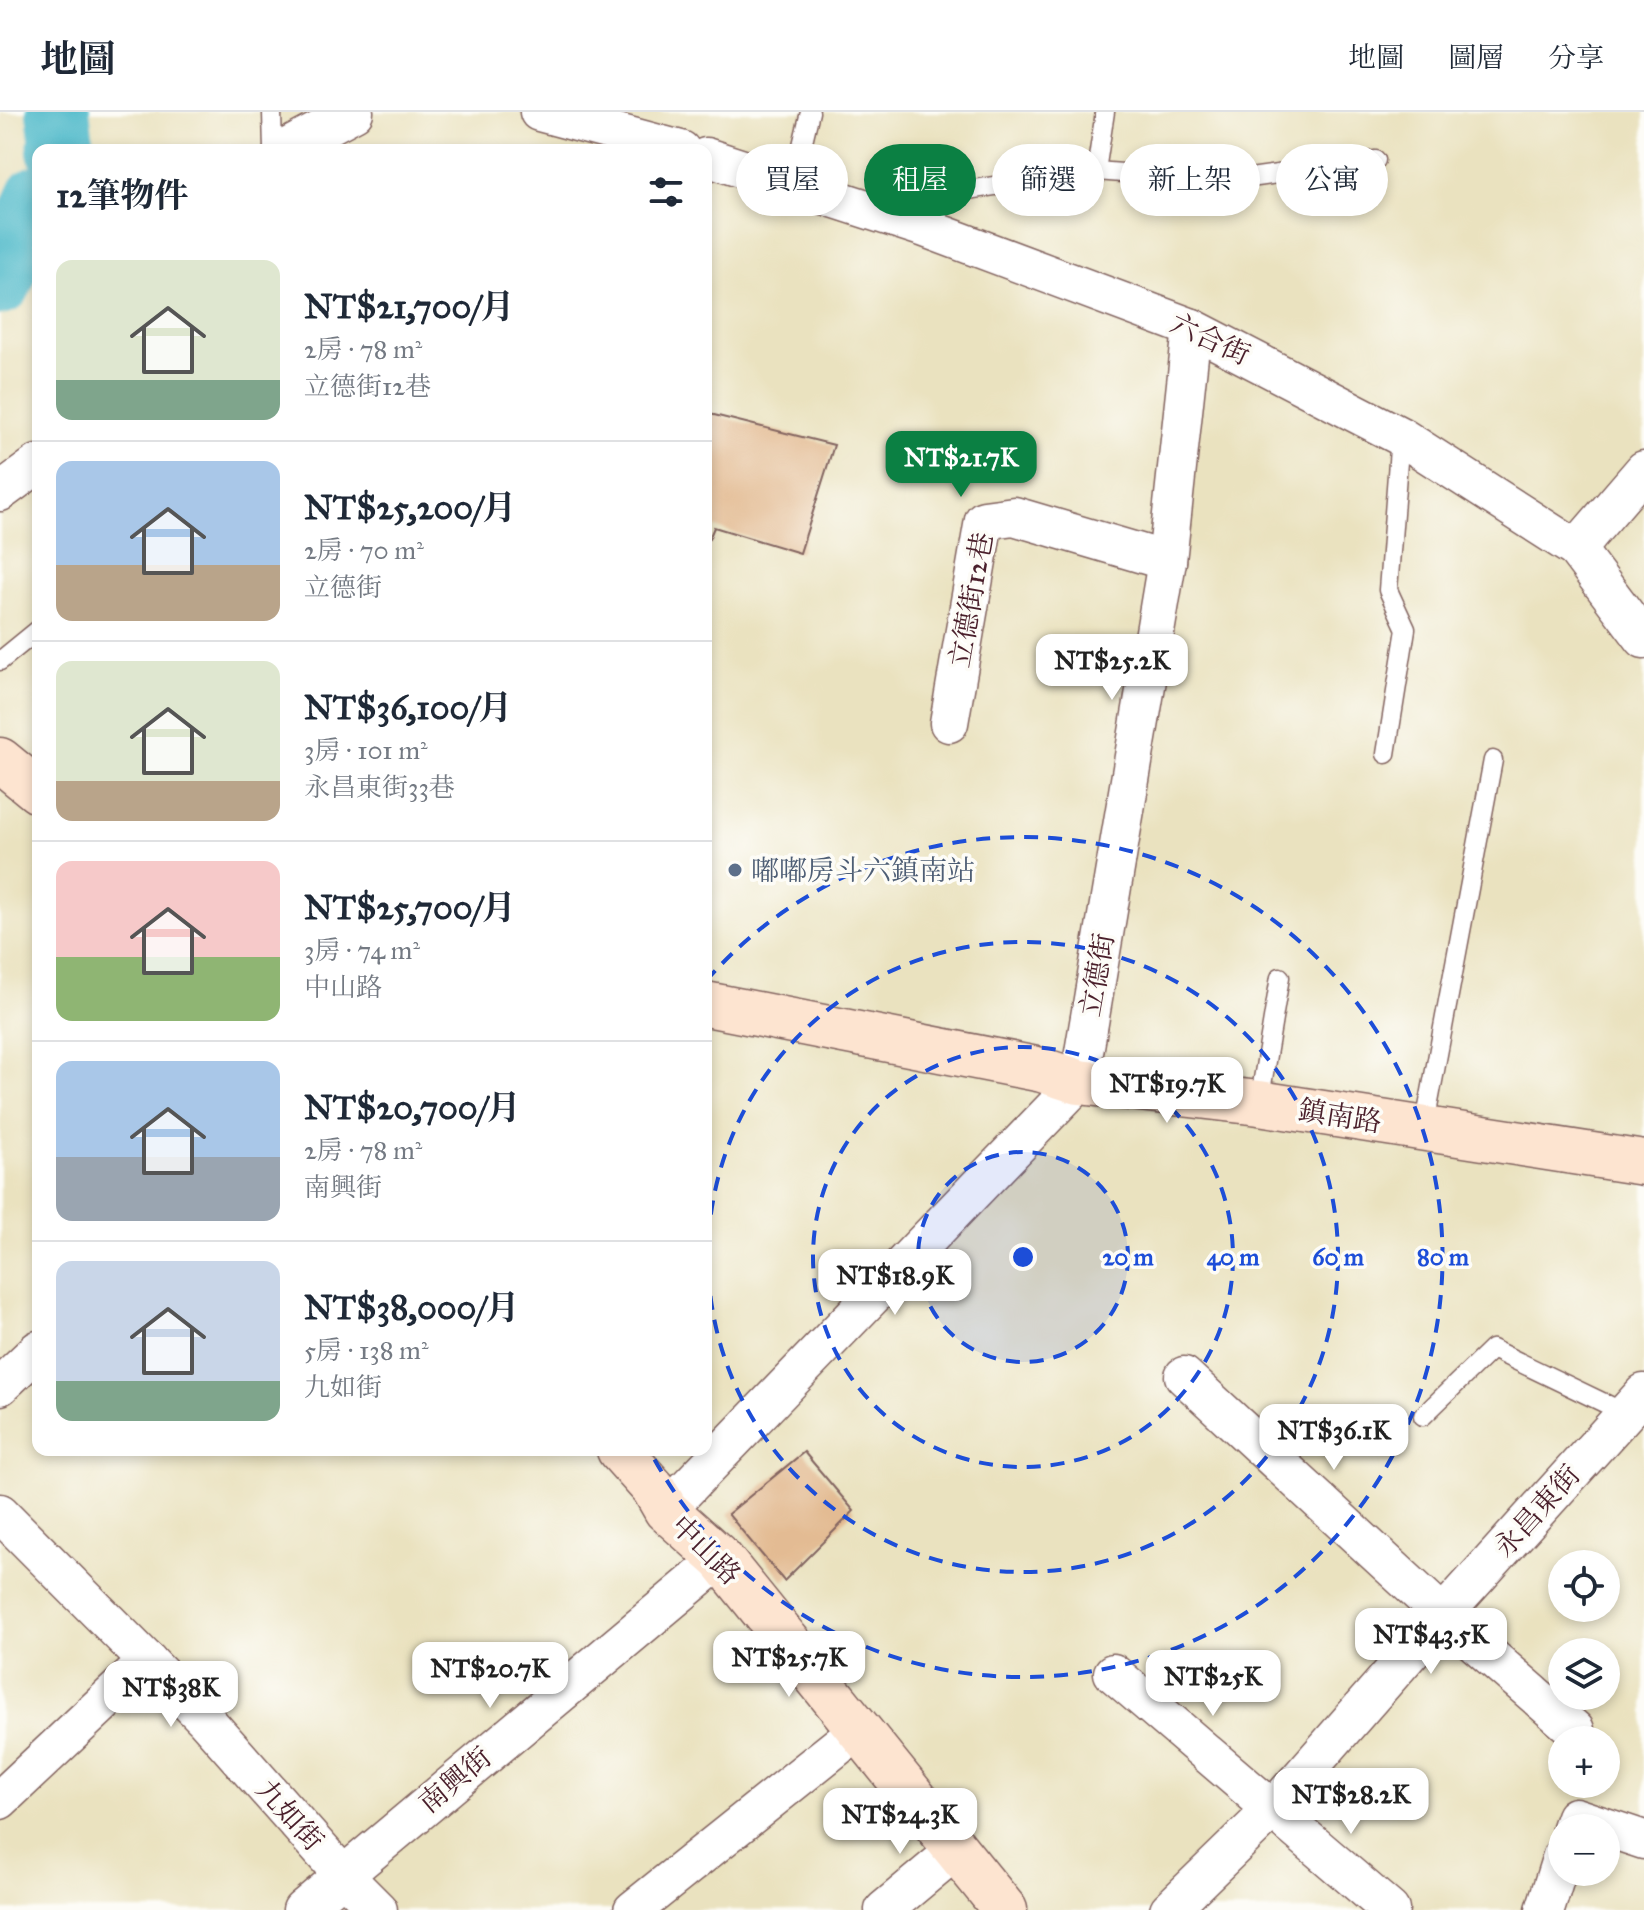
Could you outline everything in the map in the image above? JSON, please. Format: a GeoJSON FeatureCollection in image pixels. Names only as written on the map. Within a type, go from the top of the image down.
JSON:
{"type":"FeatureCollection","features":[{"type":"Feature","properties":{"kind":"street"},"geometry":{"type":"LineString","coordinates":[[294,144],[354,112]]}},
{"type":"Feature","properties":{"kind":"street","name":"六合街"},"geometry":{"type":"LineString","coordinates":[[539,112],[643,144]]}},
{"type":"Feature","properties":{"kind":"street","name":"六合街"},"geometry":{"type":"LineString","coordinates":[[712,165],[736,170]]}},
{"type":"Feature","properties":{"kind":"street","name":"六合街"},"geometry":{"type":"LineString","coordinates":[[848,202],[1192,328],[1400,436],[1576,549],[1644,639]]}},
{"type":"Feature","properties":{"kind":"street","name":"立德街"},"geometry":{"type":"LineString","coordinates":[[1079,1082],[1167,561],[1192,328]]}},
{"type":"Feature","properties":{"kind":"street"},"geometry":{"type":"LineString","coordinates":[[0,492],[32,468]]}},
{"type":"Feature","properties":{"kind":"street"},"geometry":{"type":"LineString","coordinates":[[1576,549],[1644,470]]}},
{"type":"Feature","properties":{"kind":"street","name":"立德街12巷"},"geometry":{"type":"LineString","coordinates":[[949,723],[984,520],[1014,516],[1167,561]]}},
{"type":"Feature","properties":{"kind":"street"},"geometry":{"type":"LineString","coordinates":[[0,760],[32,786]]}},
{"type":"Feature","properties":{"kind":"street","name":"鎮南路"},"geometry":{"type":"LineString","coordinates":[[712,1005],[1042,1070],[1079,1082],[1259,1103],[1644,1163]]}},
{"type":"Feature","properties":{"kind":"street"},"geometry":{"type":"LineString","coordinates":[[666,1510],[1079,1082]]}},
{"type":"Feature","properties":{"kind":"street"},"geometry":{"type":"LineString","coordinates":[[0,1386],[32,1356]]}},
{"type":"Feature","properties":{"kind":"street"},"geometry":{"type":"LineString","coordinates":[[1184,1376],[1443,1615],[1570,1726]]}},
{"type":"Feature","properties":{"kind":"street","name":"永昌東街"},"geometry":{"type":"LineString","coordinates":[[1169,1910],[1272,1810],[1635,1403]]}},
{"type":"Feature","properties":{"kind":"street","name":"中山路"},"geometry":{"type":"LineString","coordinates":[[624,1456],[654,1489],[666,1510],[721,1559],[1005,1910]]}},
{"type":"Feature","properties":{"kind":"street","name":"九如街"},"geometry":{"type":"LineString","coordinates":[[0,1513],[204,1718],[342,1874],[378,1910]]}},
{"type":"Feature","properties":{"kind":"street","name":"南興街"},"geometry":{"type":"LineString","coordinates":[[302,1910],[721,1559]]}},
{"type":"Feature","properties":{"kind":"street"},"geometry":{"type":"LineString","coordinates":[[0,1800],[148,1661]]}},
{"type":"Feature","properties":{"kind":"street"},"geometry":{"type":"LineString","coordinates":[[1113,1673],[1390,1910]]}},
{"type":"Feature","properties":{"kind":"street"},"geometry":{"type":"LineString","coordinates":[[633,1910],[858,1730]]}},
{"type":"Feature","properties":{"kind":"street"},"geometry":{"type":"LineString","coordinates":[[1620,1832],[1644,1840]]}},
{"type":"Feature","properties":{"kind":"street"},"geometry":{"type":"LineString","coordinates":[[884,1910],[956,1850]]}},
{"type":"Feature","properties":{"kind":"street"},"geometry":{"type":"LineString","coordinates":[[1545,1910],[1553,1886]]}},
{"type":"Feature","properties":{"kind":"lane"},"geometry":{"type":"LineString","coordinates":[[272,112],[273,144]]}},
{"type":"Feature","properties":{"kind":"lane"},"geometry":{"type":"LineString","coordinates":[[802,144],[810,112]]}},
{"type":"Feature","properties":{"kind":"lane"},"geometry":{"type":"LineString","coordinates":[[1100,144],[1105,112]]}},
{"type":"Feature","properties":{"kind":"lane"},"geometry":{"type":"LineString","coordinates":[[1104,172],[1229,181],[1276,174]]}},
{"type":"Feature","properties":{"kind":"lane"},"geometry":{"type":"LineString","coordinates":[[925,228],[954,192],[992,186]]}},
{"type":"Feature","properties":{"kind":"lane"},"geometry":{"type":"LineString","coordinates":[[1386,754],[1406,629],[1388,590],[1400,436]]}},
{"type":"Feature","properties":{"kind":"lane"},"geometry":{"type":"LineString","coordinates":[[0,661],[32,635]]}},
{"type":"Feature","properties":{"kind":"lane"},"geometry":{"type":"LineString","coordinates":[[1424,1129],[1493,760]]}},
{"type":"Feature","properties":{"kind":"lane"},"geometry":{"type":"LineString","coordinates":[[1259,1103],[1280,977]]}},
{"type":"Feature","properties":{"kind":"lane"},"geometry":{"type":"LineString","coordinates":[[1423,1416],[1492,1349],[1635,1403]]}},
{"type":"Feature","properties":{"kind":"building"},"geometry":{"type":"Polygon","coordinates":[[[712,414],[834,445],[800,553],[714,527],[712,532],[712,414]]]}},
{"type":"Feature","properties":{"kind":"building"},"geometry":{"type":"Polygon","coordinates":[[[804,1452],[854,1511],[784,1581],[728,1514],[804,1452]]]}},
{"type":"Feature","properties":{"kind":"waterway"},"geometry":{"type":"LineString","coordinates":[[58,112],[62,144]]}},
{"type":"Feature","properties":{"kind":"waterway"},"geometry":{"type":"LineString","coordinates":[[0,283],[32,211]]}},
{"type":"Feature","properties":{"kind":"place","name":"嘟嘟房斗六鎮南站"},"geometry":{"type":"Point","coordinates":[735,870]}}]}
